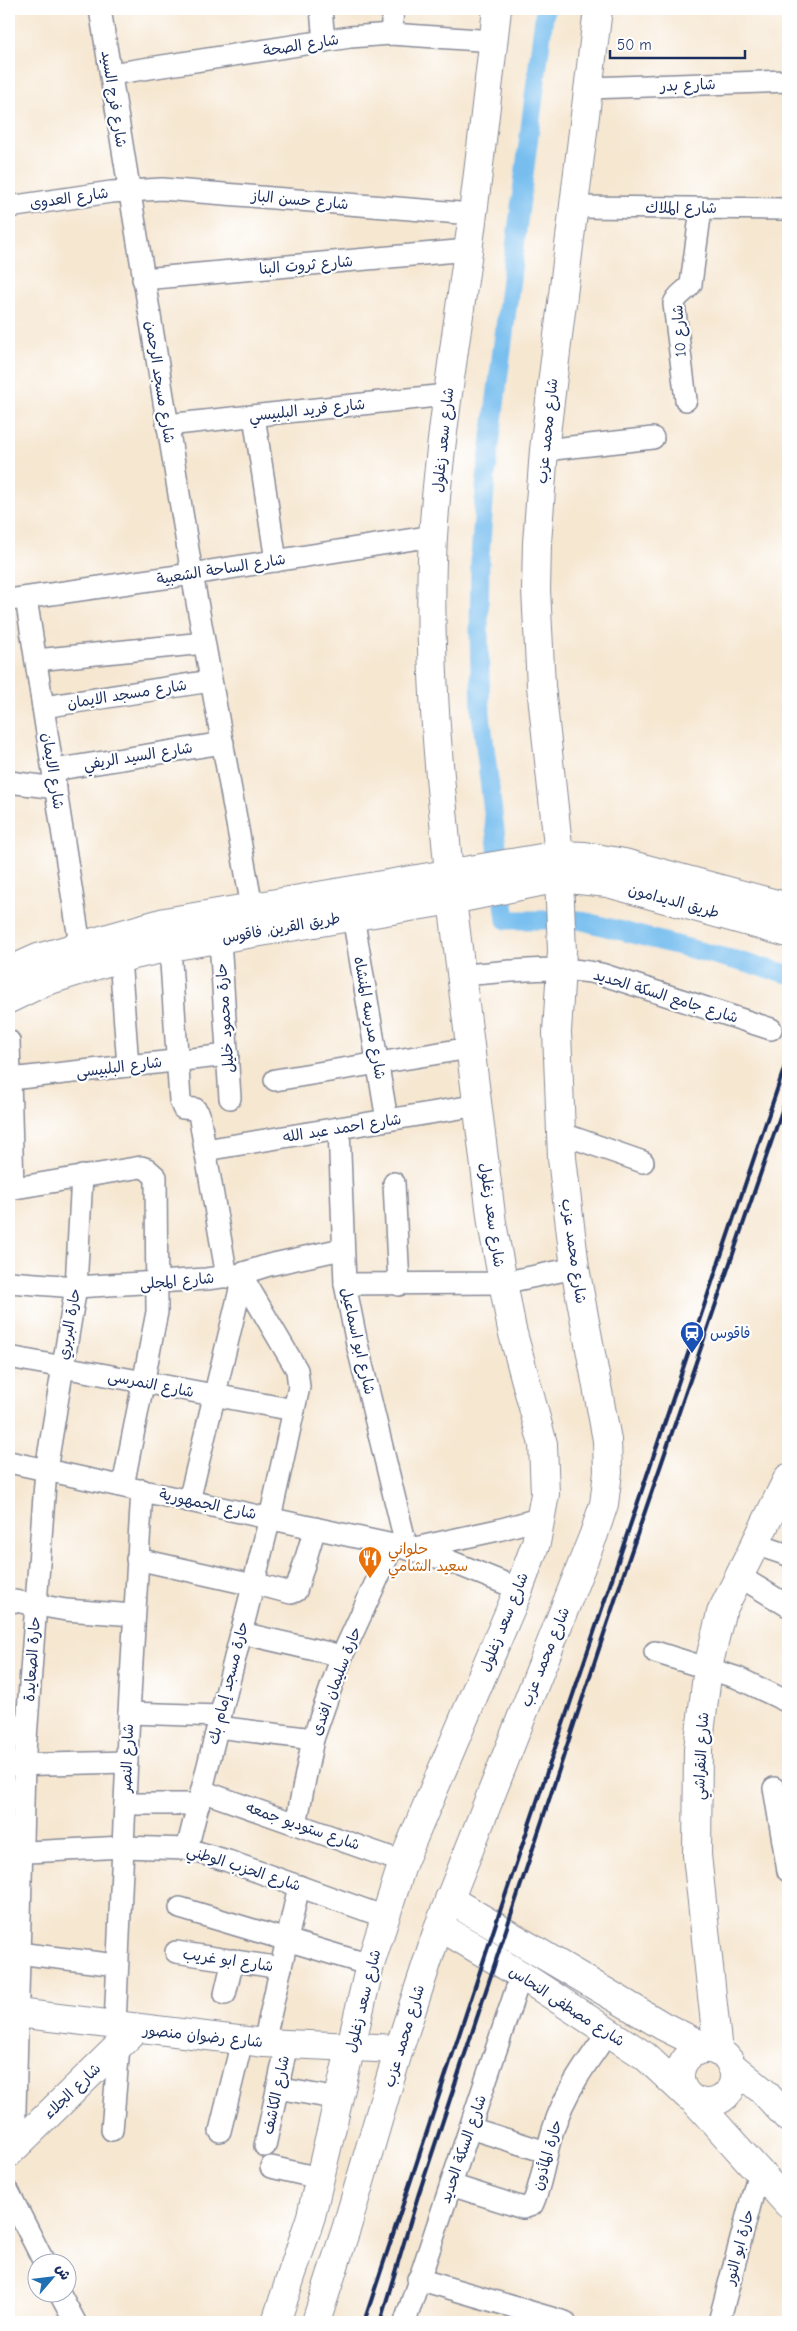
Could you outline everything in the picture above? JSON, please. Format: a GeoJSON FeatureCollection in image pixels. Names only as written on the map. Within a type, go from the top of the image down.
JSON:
{"type":"FeatureCollection","features":[{"type":"Feature","properties":{"kind":"street","name":"شارع فرج السيد"},"geometry":{"type":"LineString","coordinates":[[100,9],[128,190]]}},
{"type":"Feature","properties":{"kind":"street"},"geometry":{"type":"LineString","coordinates":[[321,9],[324,41]]}},
{"type":"Feature","properties":{"kind":"street"},"geometry":{"type":"LineString","coordinates":[[391,34],[393,9]]}},
{"type":"Feature","properties":{"kind":"street","name":"شارع سعد زغلول"},"geometry":{"type":"LineString","coordinates":[[276,2322],[311,2216],[370,1965],[403,1862],[519,1589],[536,1543],[542,1518],[546,1469],[543,1444],[512,1330],[492,1223],[462,975],[463,884],[436,740],[432,672],[434,536],[446,395],[468,250],[497,9]]}},
{"type":"Feature","properties":{"kind":"street","name":"شارع محمد عزب"},"geometry":{"type":"LineString","coordinates":[[316,2322],[347,2226],[399,2049],[439,1926],[594,1534],[604,1504],[608,1472],[607,1440],[568,1220],[560,1133],[557,1032],[561,960],[551,874],[538,628],[537,543],[544,450],[598,9]]}},
{"type":"Feature","properties":{"kind":"street","name":"شارع الصحة"},"geometry":{"type":"LineString","coordinates":[[111,74],[324,41],[391,34],[494,41]]}},
{"type":"Feature","properties":{"kind":"street","name":"شارع بدر"},"geometry":{"type":"LineString","coordinates":[[589,88],[788,81]]}},
{"type":"Feature","properties":{"kind":"street","name":"شارع حسن الباز"},"geometry":{"type":"LineString","coordinates":[[128,190],[192,190],[472,214]]}},
{"type":"Feature","properties":{"kind":"street","name":"شارع العدوى"},"geometry":{"type":"LineString","coordinates":[[9,207],[128,190]]}},
{"type":"Feature","properties":{"kind":"street","name":"شارع مسجد الرحمن"},"geometry":{"type":"LineString","coordinates":[[128,190],[210,681],[252,907]]}},
{"type":"Feature","properties":{"kind":"street","name":"شارع الملاك"},"geometry":{"type":"LineString","coordinates":[[574,207],[788,208]]}},
{"type":"Feature","properties":{"kind":"street","name":"شارع 10"},"geometry":{"type":"LineString","coordinates":[[686,400],[674,304],[676,297],[686,291],[691,284],[701,209]]}},
{"type":"Feature","properties":{"kind":"street","name":"شارع ثروت البنا"},"geometry":{"type":"LineString","coordinates":[[143,279],[468,250]]}},
{"type":"Feature","properties":{"kind":"street","name":"شارع فريد البلبيسي"},"geometry":{"type":"LineString","coordinates":[[167,424],[446,395]]}},
{"type":"Feature","properties":{"kind":"street"},"geometry":{"type":"LineString","coordinates":[[254,416],[276,561]]}},
{"type":"Feature","properties":{"kind":"street"},"geometry":{"type":"LineString","coordinates":[[544,450],[653,438]]}},
{"type":"Feature","properties":{"kind":"street","name":"شارع الساحة الشعبية"},"geometry":{"type":"LineString","coordinates":[[18,599],[434,536]]}},
{"type":"Feature","properties":{"kind":"street","name":"شارع الايمان"},"geometry":{"type":"LineString","coordinates":[[18,599],[36,660],[80,945]]}},
{"type":"Feature","properties":{"kind":"street"},"geometry":{"type":"LineString","coordinates":[[36,660],[204,643]]}},
{"type":"Feature","properties":{"kind":"street","name":"شارع مسجد الايمان"},"geometry":{"type":"LineString","coordinates":[[43,707],[210,681]]}},
{"type":"Feature","properties":{"kind":"street","name":"شارع السيد الريفي"},"geometry":{"type":"LineString","coordinates":[[9,782],[54,779],[223,743]]}},
{"type":"Feature","properties":{"kind":"street","name":"طريق الديدامون"},"geometry":{"type":"LineString","coordinates":[[551,874],[585,856],[618,862],[788,933]]}},
{"type":"Feature","properties":{"kind":"street","name":"طريق القرين, فاقوس"},"geometry":{"type":"LineString","coordinates":[[9,970],[38,958],[80,945],[165,922],[252,907],[551,874]]}},
{"type":"Feature","properties":{"kind":"street","name":"طريق القرين, فاقوس"},"geometry":{"type":"LineString","coordinates":[[9,999],[44,982],[120,958],[170,947],[353,916],[463,884]]}},
{"type":"Feature","properties":{"kind":"street","name":"طريق الديدامون"},"geometry":{"type":"LineString","coordinates":[[699,896],[788,907]]}},
{"type":"Feature","properties":{"kind":"street","name":"شارع مدرسه المنشاه"},"geometry":{"type":"LineString","coordinates":[[353,916],[387,1120]]}},
{"type":"Feature","properties":{"kind":"street","name":"حارة محمود خليل"},"geometry":{"type":"LineString","coordinates":[[220,938],[230,1098]]}},
{"type":"Feature","properties":{"kind":"street"},"geometry":{"type":"LineString","coordinates":[[170,947],[180,1104],[183,1108],[195,1109],[198,1112],[205,1150],[238,1276],[214,1396],[189,1501]]}},
{"type":"Feature","properties":{"kind":"street"},"geometry":{"type":"LineString","coordinates":[[120,958],[128,1066]]}},
{"type":"Feature","properties":{"kind":"street","name":"شارع جامع السكة الحديد"},"geometry":{"type":"LineString","coordinates":[[462,975],[561,960],[771,1029]]}},
{"type":"Feature","properties":{"kind":"street"},"geometry":{"type":"LineString","coordinates":[[9,1041],[11,1188],[82,1176]]}},
{"type":"Feature","properties":{"kind":"street"},"geometry":{"type":"LineString","coordinates":[[275,1080],[470,1048]]}},
{"type":"Feature","properties":{"kind":"street","name":"شارع البلبيسى"},"geometry":{"type":"LineString","coordinates":[[10,1079],[228,1055]]}},
{"type":"Feature","properties":{"kind":"street","name":"شارع احمد عبد الله"},"geometry":{"type":"LineString","coordinates":[[205,1150],[479,1105]]}},
{"type":"Feature","properties":{"kind":"street","name":"شارع ابو اسماعيل"},"geometry":{"type":"LineString","coordinates":[[339,1128],[342,1249],[345,1284],[400,1547]]}},
{"type":"Feature","properties":{"kind":"street"},"geometry":{"type":"LineString","coordinates":[[560,1133],[643,1162]]}},
{"type":"Feature","properties":{"kind":"street","name":"شارع النصر"},"geometry":{"type":"LineString","coordinates":[[82,1176],[141,1167],[152,1172],[157,1182],[158,1312],[143,1382],[132,1488],[137,1558],[118,1965],[123,2033],[112,2130]]}},
{"type":"Feature","properties":{"kind":"street","name":"حارة البربري"},"geometry":{"type":"LineString","coordinates":[[46,1470],[76,1287],[82,1176]]}},
{"type":"Feature","properties":{"kind":"street"},"geometry":{"type":"LineString","coordinates":[[394,1183],[399,1285]]}},
{"type":"Feature","properties":{"kind":"street","name":"شارع المجلى"},"geometry":{"type":"LineString","coordinates":[[9,1282],[76,1287],[159,1283],[238,1276],[342,1249]]}},
{"type":"Feature","properties":{"kind":"street"},"geometry":{"type":"LineString","coordinates":[[345,1284],[502,1283],[575,1268]]}},
{"type":"Feature","properties":{"kind":"street","name":"حارة مسجد إمام بك"},"geometry":{"type":"LineString","coordinates":[[187,1849],[270,1518],[299,1388],[297,1370],[238,1276]]}},
{"type":"Feature","properties":{"kind":"street","name":"شارع النمرسى"},"geometry":{"type":"LineString","coordinates":[[9,1357],[294,1410]]}},
{"type":"Feature","properties":{"kind":"street","name":"شارع الجمهورية"},"geometry":{"type":"LineString","coordinates":[[9,1462],[400,1547],[448,1560],[519,1589]]}},
{"type":"Feature","properties":{"kind":"street","name":"حارة الصعايدة"},"geometry":{"type":"LineString","coordinates":[[11,2150],[16,1765],[36,1605],[46,1470]]}},
{"type":"Feature","properties":{"kind":"street","name":"شارع النقراشي"},"geometry":{"type":"LineString","coordinates":[[719,2055],[697,1855],[698,1749],[708,1667],[721,1613],[755,1544],[785,1492]]}},
{"type":"Feature","properties":{"kind":"street","name":"شارع الجمهورية"},"geometry":{"type":"LineString","coordinates":[[400,1547],[455,1540],[542,1518]]}},
{"type":"Feature","properties":{"kind":"street"},"geometry":{"type":"LineString","coordinates":[[137,1558],[291,1592],[296,1591],[315,1528]]}},
{"type":"Feature","properties":{"kind":"street"},"geometry":{"type":"LineString","coordinates":[[755,1544],[788,1556]]}},
{"type":"Feature","properties":{"kind":"street","name":"حارة سليمان افندى"},"geometry":{"type":"LineString","coordinates":[[296,1824],[314,1739],[342,1656],[400,1547]]}},
{"type":"Feature","properties":{"kind":"street"},"geometry":{"type":"LineString","coordinates":[[739,1576],[788,1606]]}},
{"type":"Feature","properties":{"kind":"street"},"geometry":{"type":"LineString","coordinates":[[9,1600],[87,1613],[134,1615]]}},
{"type":"Feature","properties":{"kind":"street"},"geometry":{"type":"LineString","coordinates":[[241,1633],[342,1656]]}},
{"type":"Feature","properties":{"kind":"street"},"geometry":{"type":"LineString","coordinates":[[655,1652],[708,1667],[766,1690],[788,1702]]}},
{"type":"Feature","properties":{"kind":"street"},"geometry":{"type":"LineString","coordinates":[[129,1713],[219,1722],[314,1739]]}},
{"type":"Feature","properties":{"kind":"street"},"geometry":{"type":"LineString","coordinates":[[16,1765],[127,1762]]}},
{"type":"Feature","properties":{"kind":"street"},"geometry":{"type":"LineString","coordinates":[[774,1788],[788,1871]]}},
{"type":"Feature","properties":{"kind":"street","name":"شارع ستوديو جمعه"},"geometry":{"type":"LineString","coordinates":[[125,1804],[200,1797],[296,1824],[403,1862]]}},
{"type":"Feature","properties":{"kind":"street","name":"شارع الحزب الوطني"},"geometry":{"type":"LineString","coordinates":[[15,1853],[123,1847],[187,1849],[385,1917]]}},
{"type":"Feature","properties":{"kind":"street"},"geometry":{"type":"LineString","coordinates":[[220,2131],[264,2043],[299,1886]]}},
{"type":"Feature","properties":{"kind":"street","name":"شارع مصطفى النحاس"},"geometry":{"type":"LineString","coordinates":[[449,1899],[663,2026],[719,2055],[764,2092],[788,2118]]}},
{"type":"Feature","properties":{"kind":"street"},"geometry":{"type":"LineString","coordinates":[[180,1908],[370,1965]]}},
{"type":"Feature","properties":{"kind":"street","name":"شارع مصطفى النحاس"},"geometry":{"type":"LineString","coordinates":[[439,1926],[521,1975],[646,2056],[692,2098],[788,2204]]}},
{"type":"Feature","properties":{"kind":"street","name":"شارع ابو غريب"},"geometry":{"type":"LineString","coordinates":[[176,1952],[281,1968]]}},
{"type":"Feature","properties":{"kind":"street"},"geometry":{"type":"LineString","coordinates":[[13,1953],[118,1965]]}},
{"type":"Feature","properties":{"kind":"street"},"geometry":{"type":"LineString","coordinates":[[225,1994],[233,1960]]}},
{"type":"Feature","properties":{"kind":"street","name":"شارع السكة الحديد"},"geometry":{"type":"LineString","coordinates":[[405,2322],[521,1975]]}},
{"type":"Feature","properties":{"kind":"street","name":"شارع رضوان منصور"},"geometry":{"type":"LineString","coordinates":[[13,2012],[123,2033],[264,2043],[399,2049]]}},
{"type":"Feature","properties":{"kind":"street","name":"شارع الجلاء"},"geometry":{"type":"LineString","coordinates":[[11,2150],[123,2033]]}},
{"type":"Feature","properties":{"kind":"street","name":"حارة المأذون"},"geometry":{"type":"LineString","coordinates":[[451,2184],[527,2208],[534,2202],[546,2152],[560,2112],[574,2082],[608,2033]]}},
{"type":"Feature","properties":{"kind":"street","name":"شارع الكاشف"},"geometry":{"type":"LineString","coordinates":[[264,2043],[277,2088],[265,2146]]}},
{"type":"Feature","properties":{"kind":"street"},"geometry":{"type":"LineString","coordinates":[[691,2054],[719,2055],[734,2074],[733,2083],[722,2099],[704,2103],[692,2098],[682,2088],[680,2079],[684,2061],[691,2054]]}},
{"type":"Feature","properties":{"kind":"street"},"geometry":{"type":"LineString","coordinates":[[277,2088],[339,2099]]}},
{"type":"Feature","properties":{"kind":"street"},"geometry":{"type":"LineString","coordinates":[[470,2128],[546,2152]]}},
{"type":"Feature","properties":{"kind":"street"},"geometry":{"type":"LineString","coordinates":[[271,2167],[320,2178]]}},
{"type":"Feature","properties":{"kind":"street","name":"حارة ابو النور"},"geometry":{"type":"LineString","coordinates":[[719,2322],[759,2171]]}},
{"type":"Feature","properties":{"kind":"street"},"geometry":{"type":"LineString","coordinates":[[9,2193],[40,2254]]}},
{"type":"Feature","properties":{"kind":"street"},"geometry":{"type":"LineString","coordinates":[[311,2216],[347,2226]]}},
{"type":"Feature","properties":{"kind":"street"},"geometry":{"type":"LineString","coordinates":[[418,2279],[565,2322]]}},
{"type":"Feature","properties":{"kind":"street"},"geometry":{"type":"LineString","coordinates":[[65,2304],[75,2322]]}},
{"type":"Feature","properties":{"kind":"waterway"},"geometry":{"type":"LineString","coordinates":[[545,9],[486,477],[480,556],[481,714],[506,920],[579,920],[788,974]]}},
{"type":"Feature","properties":{"kind":"railway"},"geometry":{"type":"LineString","coordinates":[[364,2322],[495,1926],[788,1057]]}},
{"type":"Feature","properties":{"kind":"railway"},"geometry":{"type":"LineString","coordinates":[[380,2322],[418,2196],[627,1564],[788,1093]]}},
{"type":"Feature","properties":{"kind":"place","name":"فاقوس"},"geometry":{"type":"Point","coordinates":[692,1354]}},
{"type":"Feature","properties":{"kind":"place","name":"حلواني سعيد الشامي"},"geometry":{"type":"Point","coordinates":[370,1579]}}]}
